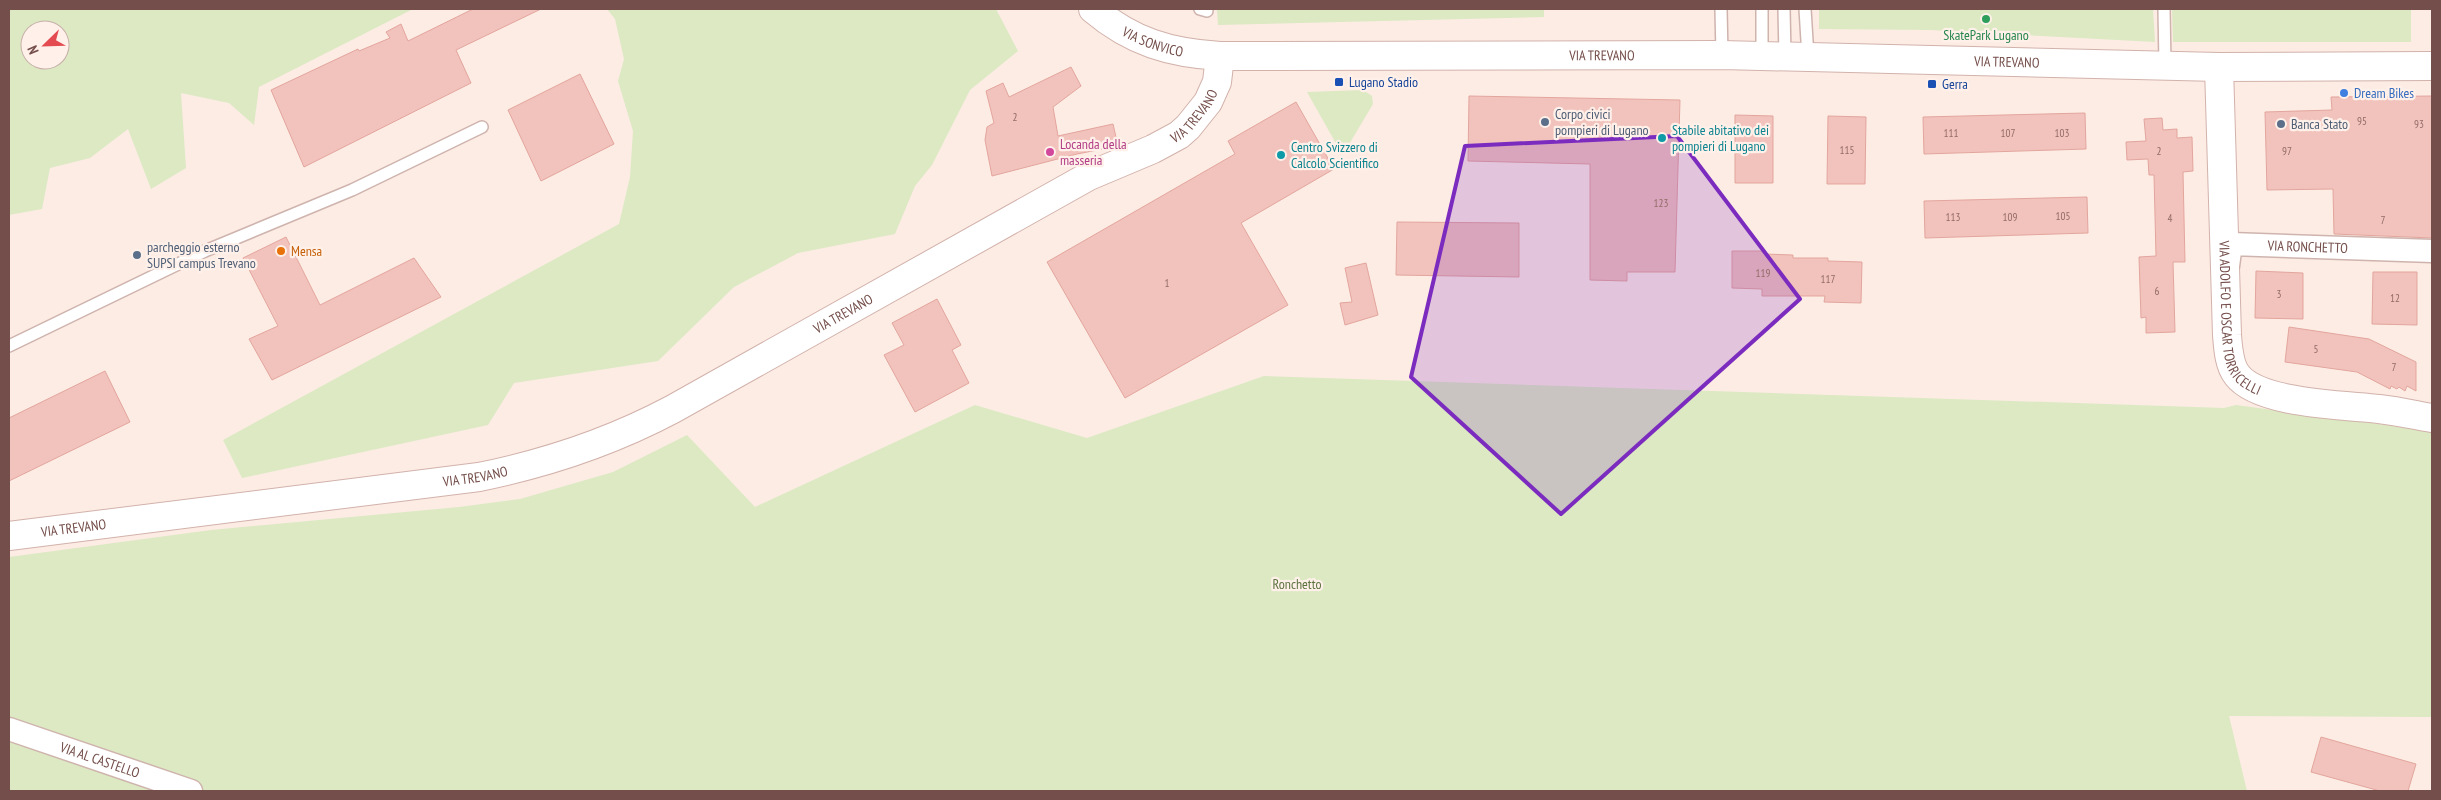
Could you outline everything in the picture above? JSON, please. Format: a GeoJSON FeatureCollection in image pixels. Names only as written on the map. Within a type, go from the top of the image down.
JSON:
{"type":"FeatureCollection","features":[{"type":"Feature","properties":{"kind":"main road","name":"VIA SONVICO"},"geometry":{"type":"LineString","coordinates":[[1093,9],[1118,28],[1159,48],[1220,56]]}},
{"type":"Feature","properties":{"kind":"main road","name":"VIA TREVANO"},"geometry":{"type":"LineString","coordinates":[[9,536],[479,477],[548,461],[608,440],[673,409],[1089,176],[1171,140],[1188,127],[1208,102],[1217,82],[1220,56],[1722,55],[2219,67],[2432,66]]}},
{"type":"Feature","properties":{"kind":"main road","name":"VIA ADOLFO E OSCAR TORRICELLI"},"geometry":{"type":"LineString","coordinates":[[2219,67],[2225,292],[2230,357],[2236,374],[2247,385],[2267,394],[2320,404],[2382,410],[2432,418]]}},
{"type":"Feature","properties":{"kind":"street","name":"VIA RONCHETTO"},"geometry":{"type":"LineString","coordinates":[[2225,292],[2231,244],[2432,251]]}},
{"type":"Feature","properties":{"kind":"street","name":"VIA AL CASTELLO"},"geometry":{"type":"LineString","coordinates":[[9,729],[191,791]]}},
{"type":"Feature","properties":{"kind":"lane"},"geometry":{"type":"LineString","coordinates":[[1721,9],[1722,55]]}},
{"type":"Feature","properties":{"kind":"lane"},"geometry":{"type":"LineString","coordinates":[[1762,9],[1785,56]]}},
{"type":"Feature","properties":{"kind":"lane"},"geometry":{"type":"LineString","coordinates":[[1784,9],[1785,56]]}},
{"type":"Feature","properties":{"kind":"lane"},"geometry":{"type":"LineString","coordinates":[[1785,56],[1805,9]]}},
{"type":"Feature","properties":{"kind":"lane"},"geometry":{"type":"LineString","coordinates":[[2164,9],[2165,65]]}},
{"type":"Feature","properties":{"kind":"lane"},"geometry":{"type":"LineString","coordinates":[[9,346],[205,250],[352,190],[482,127]]}},
{"type":"Feature","properties":{"kind":"highlighted area"},"geometry":{"type":"Polygon","coordinates":[[[1677,136],[1800,299],[1561,514],[1411,377],[1465,146],[1677,136]]]}},
{"type":"Feature","properties":{"kind":"green space"},"geometry":{"type":"Polygon","coordinates":[[[9,9],[413,9],[259,87],[254,125],[229,103],[181,93],[186,168],[151,189],[128,129],[90,158],[50,168],[42,209],[9,215],[9,9]]]}},
{"type":"Feature","properties":{"kind":"green space"},"geometry":{"type":"Polygon","coordinates":[[[607,9],[996,9],[1018,51],[970,90],[932,165],[915,186],[895,234],[798,253],[734,287],[658,361],[514,383],[488,425],[242,478],[223,440],[619,224],[630,177],[633,131],[618,81],[624,59],[615,19],[607,9]]]}},
{"type":"Feature","properties":{"kind":"green space"},"geometry":{"type":"Polygon","coordinates":[[[1217,9],[1544,9],[1544,17],[1218,25],[1217,9]]]}},
{"type":"Feature","properties":{"kind":"green space","name":"SkatePark Lugano"},"geometry":{"type":"Polygon","coordinates":[[[1819,9],[2153,9],[2155,42],[1931,30],[1819,29],[1819,9]]]}},
{"type":"Feature","properties":{"kind":"green space"},"geometry":{"type":"Polygon","coordinates":[[[2172,9],[2411,9],[2411,42],[2173,42],[2172,9]]]}},
{"type":"Feature","properties":{"kind":"green space"},"geometry":{"type":"Polygon","coordinates":[[[1363,90],[1372,96],[1373,104],[1348,146],[1338,147],[1307,92],[1363,90]]]}},
{"type":"Feature","properties":{"kind":"green space","name":"Ronchetto"},"geometry":{"type":"Polygon","coordinates":[[[1264,376],[2224,408],[2236,405],[2432,431],[2432,717],[2229,716],[2247,791],[9,791],[9,557],[211,530],[459,507],[520,499],[613,472],[687,435],[755,507],[975,405],[1087,438],[1264,376]]]}},
{"type":"Feature","properties":{"kind":"building"},"geometry":{"type":"Polygon","coordinates":[[[473,9],[541,9],[456,50],[471,83],[304,167],[271,90],[358,49],[359,51],[390,38],[386,32],[401,24],[408,41],[473,9]]]}},
{"type":"Feature","properties":{"kind":"building"},"geometry":{"type":"Polygon","coordinates":[[[1071,67],[1081,86],[1053,107],[1058,136],[1113,124],[1118,146],[1077,154],[992,176],[985,140],[987,127],[994,123],[986,91],[1003,83],[1009,97],[1071,67]]]}},
{"type":"Feature","properties":{"kind":"building"},"geometry":{"type":"Polygon","coordinates":[[[580,74],[614,144],[541,181],[508,110],[580,74]]]}},
{"type":"Feature","properties":{"kind":"building"},"geometry":{"type":"Polygon","coordinates":[[[1469,96],[1680,100],[1675,272],[1627,272],[1627,281],[1590,280],[1590,164],[1468,161],[1469,96]]]}},
{"type":"Feature","properties":{"kind":"building"},"geometry":{"type":"Polygon","coordinates":[[[2432,96],[2432,238],[2334,234],[2333,189],[2267,190],[2265,112],[2332,110],[2331,97],[2432,96]]]}},
{"type":"Feature","properties":{"kind":"building"},"geometry":{"type":"Polygon","coordinates":[[[1296,102],[1334,169],[1241,223],[1288,305],[1125,398],[1047,262],[1235,154],[1228,141],[1296,102]]]}},
{"type":"Feature","properties":{"kind":"building"},"geometry":{"type":"Polygon","coordinates":[[[2085,113],[2086,149],[1924,154],[1923,117],[2085,113]]]}},
{"type":"Feature","properties":{"kind":"building"},"geometry":{"type":"Polygon","coordinates":[[[1735,115],[1773,116],[1773,183],[1735,183],[1735,115]]]}},
{"type":"Feature","properties":{"kind":"building"},"geometry":{"type":"Polygon","coordinates":[[[1828,116],[1866,117],[1865,184],[1827,184],[1828,116]]]}},
{"type":"Feature","properties":{"kind":"building"},"geometry":{"type":"Polygon","coordinates":[[[2162,118],[2163,130],[2177,129],[2177,138],[2192,137],[2193,171],[2183,172],[2185,262],[2173,262],[2175,332],[2146,333],[2146,317],[2141,318],[2139,257],[2156,256],[2154,175],[2149,175],[2148,159],[2127,160],[2126,142],[2146,141],[2144,119],[2162,118]]]}},
{"type":"Feature","properties":{"kind":"building"},"geometry":{"type":"Polygon","coordinates":[[[2087,197],[2088,233],[1925,238],[1924,201],[2087,197]]]}},
{"type":"Feature","properties":{"kind":"building"},"geometry":{"type":"Polygon","coordinates":[[[1397,222],[1519,223],[1519,277],[1396,275],[1397,222]]]}},
{"type":"Feature","properties":{"kind":"building"},"geometry":{"type":"Polygon","coordinates":[[[286,237],[320,305],[414,258],[441,297],[272,380],[249,339],[278,326],[243,258],[286,237]]]}},
{"type":"Feature","properties":{"kind":"building"},"geometry":{"type":"Polygon","coordinates":[[[1732,251],[1765,251],[1765,254],[1793,255],[1793,258],[1828,258],[1828,261],[1862,262],[1861,303],[1824,302],[1825,296],[1762,296],[1762,289],[1732,288],[1732,251]]]}},
{"type":"Feature","properties":{"kind":"building"},"geometry":{"type":"Polygon","coordinates":[[[1366,263],[1378,315],[1345,325],[1340,303],[1352,302],[1345,268],[1366,263]]]}},
{"type":"Feature","properties":{"kind":"building"},"geometry":{"type":"Polygon","coordinates":[[[2256,271],[2303,273],[2303,319],[2255,318],[2256,271]]]}},
{"type":"Feature","properties":{"kind":"building"},"geometry":{"type":"Polygon","coordinates":[[[2373,272],[2417,272],[2417,325],[2372,324],[2373,272]]]}},
{"type":"Feature","properties":{"kind":"building"},"geometry":{"type":"Polygon","coordinates":[[[937,299],[961,345],[952,350],[969,383],[915,412],[884,355],[904,345],[892,323],[937,299]]]}},
{"type":"Feature","properties":{"kind":"building"},"geometry":{"type":"Polygon","coordinates":[[[2289,327],[2369,339],[2416,362],[2416,391],[2407,386],[2405,391],[2399,387],[2397,389],[2391,386],[2390,389],[2357,372],[2285,362],[2289,327]]]}},
{"type":"Feature","properties":{"kind":"building"},"geometry":{"type":"Polygon","coordinates":[[[105,371],[130,422],[9,481],[9,418],[105,371]]]}},
{"type":"Feature","properties":{"kind":"building"},"geometry":{"type":"Polygon","coordinates":[[[2321,737],[2416,764],[2408,791],[2380,791],[2311,772],[2321,737]]]}},
{"type":"Feature","properties":{"kind":"place","name":"SkatePark Lugano"},"geometry":{"type":"Point","coordinates":[1986,19]}},
{"type":"Feature","properties":{"kind":"place","name":"Lugano Stadio"},"geometry":{"type":"Point","coordinates":[1339,82]}},
{"type":"Feature","properties":{"kind":"place","name":"Gerra"},"geometry":{"type":"Point","coordinates":[1932,84]}},
{"type":"Feature","properties":{"kind":"place","name":"Dream Bikes"},"geometry":{"type":"Point","coordinates":[2344,93]}},
{"type":"Feature","properties":{"kind":"place","name":"Corpo civici pompieri di Lugano"},"geometry":{"type":"Point","coordinates":[1545,122]}},
{"type":"Feature","properties":{"kind":"place","name":"Banca Stato"},"geometry":{"type":"Point","coordinates":[2281,124]}},
{"type":"Feature","properties":{"kind":"place","name":"Stabile abitativo dei pompieri di Lugano"},"geometry":{"type":"Point","coordinates":[1662,138]}},
{"type":"Feature","properties":{"kind":"place","name":"Locanda della masseria"},"geometry":{"type":"Point","coordinates":[1050,152]}},
{"type":"Feature","properties":{"kind":"place","name":"Centro Svizzero di Calcolo Scientifico"},"geometry":{"type":"Point","coordinates":[1281,155]}},
{"type":"Feature","properties":{"kind":"place","name":"Mensa"},"geometry":{"type":"Point","coordinates":[281,251]}},
{"type":"Feature","properties":{"kind":"place","name":"parcheggio esterno SUPSI campus Trevano"},"geometry":{"type":"Point","coordinates":[137,255]}}]}
